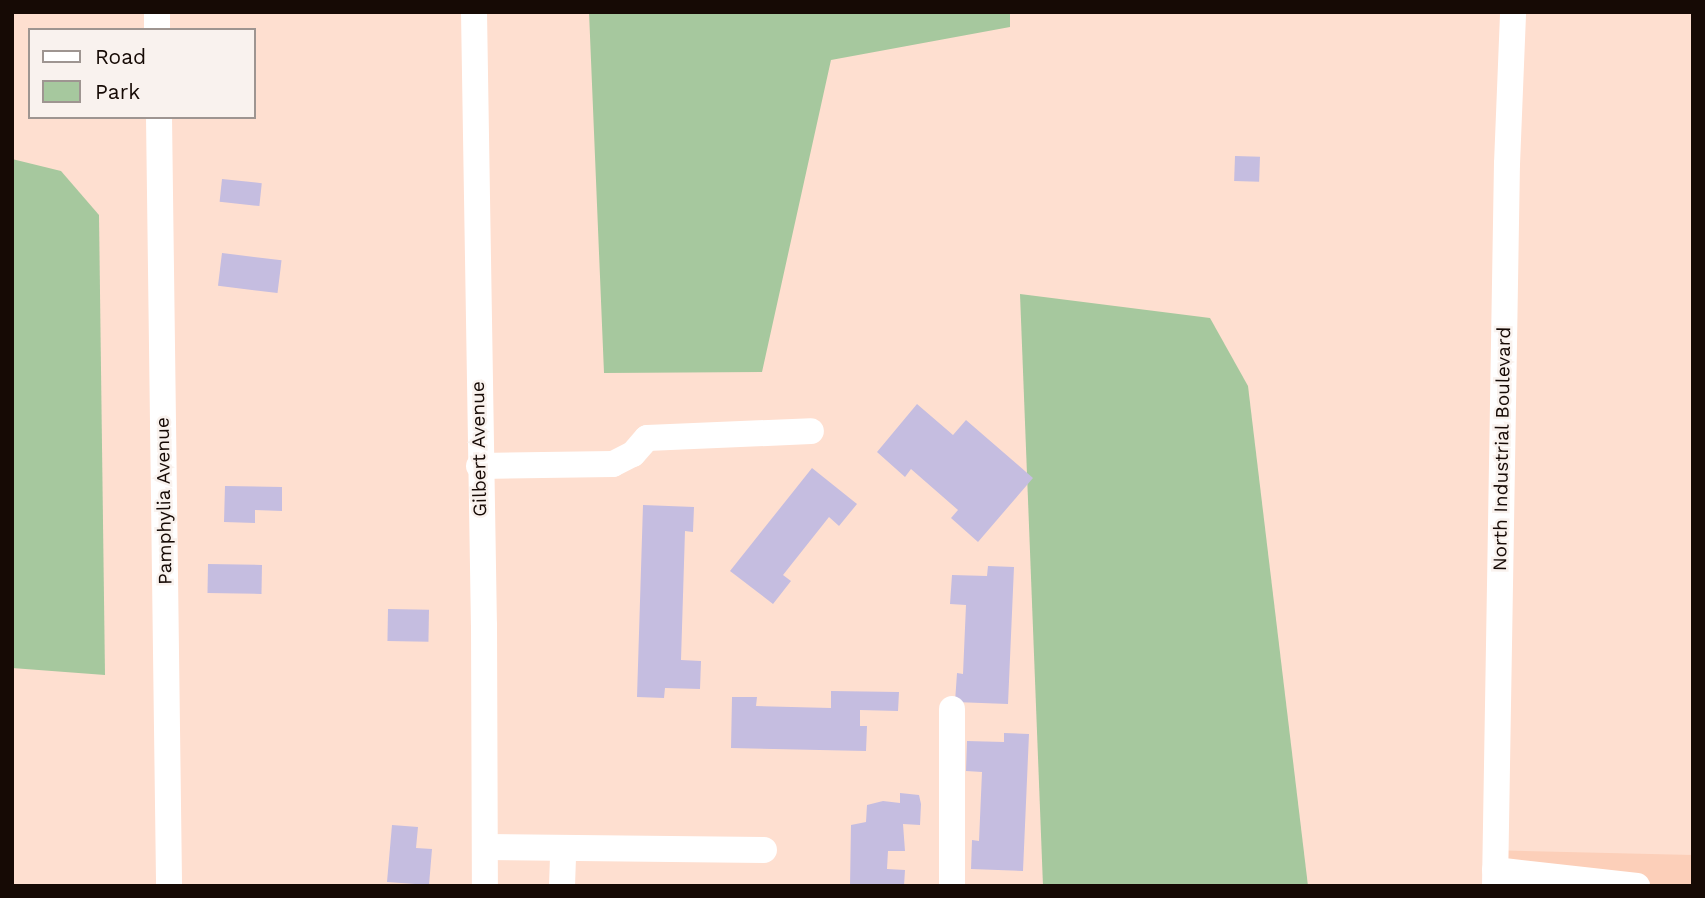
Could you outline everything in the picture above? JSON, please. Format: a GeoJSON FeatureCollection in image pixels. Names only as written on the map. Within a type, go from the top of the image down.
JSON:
{"type":"FeatureCollection","features":[{"type":"Feature","properties":{"kind":"street","name":"Gilbert Avenue"},"geometry":{"type":"LineString","coordinates":[[474,12],[485,886]]}},
{"type":"Feature","properties":{"kind":"street","name":"North Industrial Boulevard"},"geometry":{"type":"LineString","coordinates":[[1495,878],[1507,164],[1513,12]]}},
{"type":"Feature","properties":{"kind":"street","name":"Pamphylia Avenue"},"geometry":{"type":"LineString","coordinates":[[159,119],[169,886]]}},
{"type":"Feature","properties":{"kind":"street"},"geometry":{"type":"LineString","coordinates":[[479,466],[612,464],[633,454],[647,438],[811,431]]}},
{"type":"Feature","properties":{"kind":"street"},"geometry":{"type":"LineString","coordinates":[[951,886],[952,709]]}},
{"type":"Feature","properties":{"kind":"street"},"geometry":{"type":"LineString","coordinates":[[486,847],[764,850]]}},
{"type":"Feature","properties":{"kind":"street"},"geometry":{"type":"LineString","coordinates":[[562,886],[563,848]]}},
{"type":"Feature","properties":{"kind":"street"},"geometry":{"type":"LineString","coordinates":[[1495,878],[1637,886]]}},
{"type":"Feature","properties":{"kind":"shaded area"},"geometry":{"type":"Polygon","coordinates":[[[1487,850],[1693,855],[1693,886],[1485,886],[1487,850]]]}},
{"type":"Feature","properties":{"kind":"green space"},"geometry":{"type":"Polygon","coordinates":[[[589,12],[1010,12],[1010,27],[831,60],[762,372],[604,373],[589,12]]]}},
{"type":"Feature","properties":{"kind":"green space"},"geometry":{"type":"Polygon","coordinates":[[[12,159],[61,171],[99,215],[105,675],[12,668],[12,159]]]}},
{"type":"Feature","properties":{"kind":"green space"},"geometry":{"type":"Polygon","coordinates":[[[1020,294],[1210,318],[1248,386],[1308,886],[1043,886],[1020,294]]]}},
{"type":"Feature","properties":{"kind":"building"},"geometry":{"type":"Polygon","coordinates":[[[1235,156],[1260,157],[1259,182],[1234,181],[1235,156]]]}},
{"type":"Feature","properties":{"kind":"building"},"geometry":{"type":"Polygon","coordinates":[[[222,179],[262,183],[259,206],[220,202],[222,179]]]}},
{"type":"Feature","properties":{"kind":"building"},"geometry":{"type":"Polygon","coordinates":[[[222,253],[282,260],[278,293],[218,286],[222,253]]]}},
{"type":"Feature","properties":{"kind":"building"},"geometry":{"type":"Polygon","coordinates":[[[917,404],[953,435],[966,420],[1033,478],[978,542],[951,518],[958,510],[911,469],[905,477],[877,452],[917,404]]]}},
{"type":"Feature","properties":{"kind":"building"},"geometry":{"type":"Polygon","coordinates":[[[812,468],[857,504],[839,526],[829,517],[783,575],[791,581],[773,604],[730,571],[812,468]]]}},
{"type":"Feature","properties":{"kind":"building"},"geometry":{"type":"Polygon","coordinates":[[[225,486],[282,487],[282,511],[255,510],[255,523],[224,522],[225,486]]]}},
{"type":"Feature","properties":{"kind":"building"},"geometry":{"type":"Polygon","coordinates":[[[643,505],[694,507],[693,532],[685,531],[681,660],[701,661],[700,689],[665,688],[664,698],[637,697],[643,505]]]}},
{"type":"Feature","properties":{"kind":"building"},"geometry":{"type":"Polygon","coordinates":[[[208,564],[262,565],[261,594],[207,593],[208,564]]]}},
{"type":"Feature","properties":{"kind":"building"},"geometry":{"type":"Polygon","coordinates":[[[988,566],[1014,567],[1008,704],[955,702],[957,673],[963,674],[966,605],[950,604],[952,575],[987,576],[988,566]]]}},
{"type":"Feature","properties":{"kind":"building"},"geometry":{"type":"Polygon","coordinates":[[[388,609],[429,610],[428,642],[387,641],[388,609]]]}},
{"type":"Feature","properties":{"kind":"building"},"geometry":{"type":"Polygon","coordinates":[[[831,691],[899,692],[898,711],[860,710],[860,726],[867,726],[866,751],[731,748],[732,697],[757,697],[756,706],[831,708],[831,691]]]}},
{"type":"Feature","properties":{"kind":"building"},"geometry":{"type":"Polygon","coordinates":[[[1004,733],[1029,734],[1023,871],[971,869],[972,840],[979,841],[982,772],[966,771],[967,741],[1004,742],[1004,733]]]}},
{"type":"Feature","properties":{"kind":"building"},"geometry":{"type":"Polygon","coordinates":[[[900,793],[919,795],[921,804],[920,825],[903,824],[905,851],[888,851],[887,869],[905,870],[904,886],[850,886],[851,825],[866,822],[867,805],[883,801],[900,803],[900,793]]]}},
{"type":"Feature","properties":{"kind":"building"},"geometry":{"type":"Polygon","coordinates":[[[392,825],[418,827],[416,848],[432,849],[429,885],[387,882],[392,825]]]}}]}
